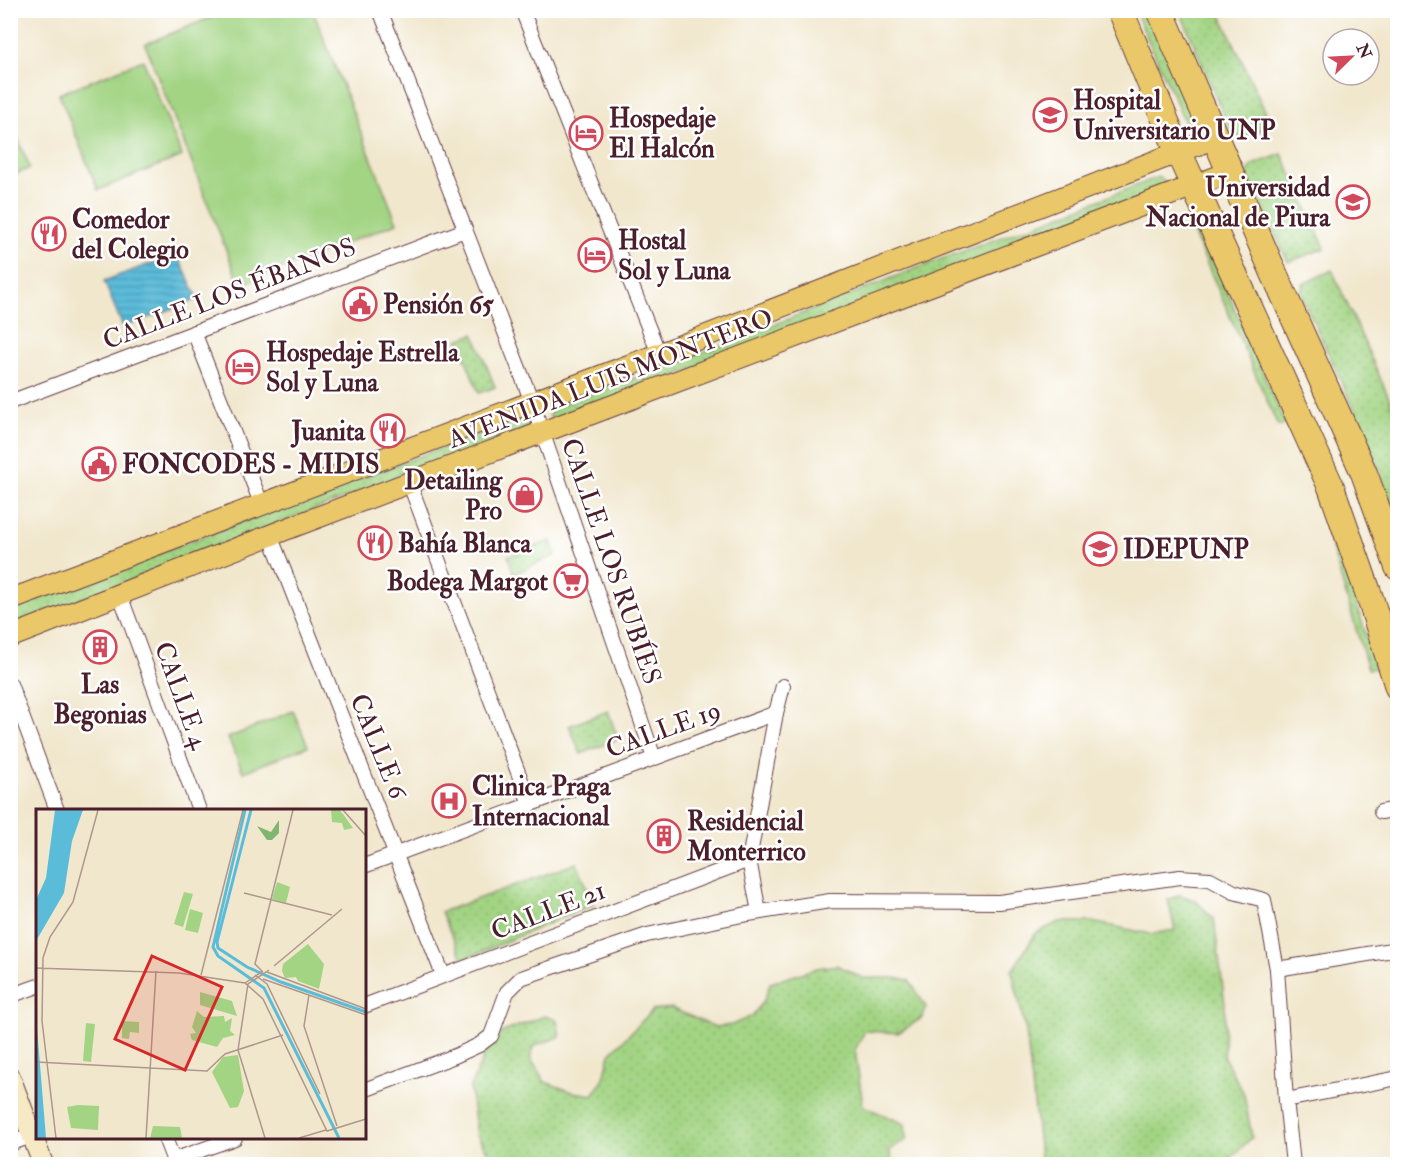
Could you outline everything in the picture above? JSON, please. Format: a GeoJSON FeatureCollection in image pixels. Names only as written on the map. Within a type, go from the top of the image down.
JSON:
{"type":"FeatureCollection","features":[{"type":"Feature","properties":{"kind":"highway"},"geometry":{"type":"LineString","coordinates":[[1120,10],[1194,187],[1331,487],[1398,687]]}},
{"type":"Feature","properties":{"kind":"highway"},"geometry":{"type":"LineString","coordinates":[[1160,10],[1364,473],[1398,567]]}},
{"type":"Feature","properties":{"kind":"main road","name":"AVENIDA LUIS MONTERO"},"geometry":{"type":"LineString","coordinates":[[10,600],[659,354],[1215,138]]}},
{"type":"Feature","properties":{"kind":"main road","name":"AVENIDA LUIS MONTERO"},"geometry":{"type":"LineString","coordinates":[[10,637],[409,482],[1230,172]]}},
{"type":"Feature","properties":{"kind":"main road"},"geometry":{"type":"LineString","coordinates":[[10,1077],[35,1134]]}},
{"type":"Feature","properties":{"kind":"main road"},"geometry":{"type":"LineString","coordinates":[[36,1139],[43,1164]]}},
{"type":"Feature","properties":{"kind":"street","name":"CALLE LOS RUBÍES"},"geometry":{"type":"LineString","coordinates":[[380,10],[532,402],[654,758]]}},
{"type":"Feature","properties":{"kind":"street"},"geometry":{"type":"LineString","coordinates":[[522,10],[659,354]]}},
{"type":"Feature","properties":{"kind":"street","name":"CALLE LOS ÉBANOS"},"geometry":{"type":"LineString","coordinates":[[10,402],[465,230]]}},
{"type":"Feature","properties":{"kind":"street"},"geometry":{"type":"LineString","coordinates":[[194,332],[261,504]]}},
{"type":"Feature","properties":{"kind":"street"},"geometry":{"type":"LineString","coordinates":[[409,482],[530,804]]}},
{"type":"Feature","properties":{"kind":"street","name":"CALLE 6"},"geometry":{"type":"LineString","coordinates":[[270,535],[443,975]]}},
{"type":"Feature","properties":{"kind":"street","name":"CALLE 4"},"geometry":{"type":"LineString","coordinates":[[120,595],[199,809]]}},
{"type":"Feature","properties":{"kind":"street"},"geometry":{"type":"LineString","coordinates":[[10,684],[57,809]]}},
{"type":"Feature","properties":{"kind":"street"},"geometry":{"type":"LineString","coordinates":[[759,912],[749,860],[783,686]]}},
{"type":"Feature","properties":{"kind":"street","name":"CALLE 19"},"geometry":{"type":"LineString","coordinates":[[366,865],[776,713]]}},
{"type":"Feature","properties":{"kind":"street"},"geometry":{"type":"LineString","coordinates":[[1381,812],[1398,809]]}},
{"type":"Feature","properties":{"kind":"street","name":"CALLE 21"},"geometry":{"type":"LineString","coordinates":[[366,1005],[749,860]]}},
{"type":"Feature","properties":{"kind":"street"},"geometry":{"type":"LineString","coordinates":[[366,1089],[479,1045],[491,1036],[507,992],[521,978],[647,935],[759,912],[830,901],[999,902],[1180,878],[1210,879],[1234,892],[1264,900],[1277,969],[1293,1164]]}},
{"type":"Feature","properties":{"kind":"street"},"geometry":{"type":"LineString","coordinates":[[1277,969],[1398,949]]}},
{"type":"Feature","properties":{"kind":"street"},"geometry":{"type":"LineString","coordinates":[[10,996],[36,987]]}},
{"type":"Feature","properties":{"kind":"street"},"geometry":{"type":"LineString","coordinates":[[1286,1100],[1398,1078]]}},
{"type":"Feature","properties":{"kind":"street"},"geometry":{"type":"LineString","coordinates":[[10,1144],[35,1134]]}},
{"type":"Feature","properties":{"kind":"street"},"geometry":{"type":"LineString","coordinates":[[166,1139],[174,1162],[230,1139]]}},
{"type":"Feature","properties":{"kind":"green space"},"geometry":{"type":"Polygon","coordinates":[[[230,10],[313,11],[397,223],[240,285],[145,44],[230,10]]]}},
{"type":"Feature","properties":{"kind":"green space"},"geometry":{"type":"Polygon","coordinates":[[[1135,11],[1150,11],[1197,120],[1186,124],[1135,11]]]}},
{"type":"Feature","properties":{"kind":"green space"},"geometry":{"type":"Polygon","coordinates":[[[1180,11],[1219,11],[1272,126],[1240,138],[1232,135],[1180,11]]]}},
{"type":"Feature","properties":{"kind":"green space"},"geometry":{"type":"Polygon","coordinates":[[[143,60],[182,156],[98,190],[59,94],[143,60]]]}},
{"type":"Feature","properties":{"kind":"green space"},"geometry":{"type":"Polygon","coordinates":[[[10,120],[30,168],[11,176],[10,176],[10,120]]]}},
{"type":"Feature","properties":{"kind":"green space"},"geometry":{"type":"Polygon","coordinates":[[[1282,154],[1325,248],[1288,262],[1247,173],[1252,165],[1282,154]]]}},
{"type":"Feature","properties":{"kind":"green space"},"geometry":{"type":"Polygon","coordinates":[[[1158,177],[1165,182],[1164,189],[557,421],[549,416],[552,408],[725,344],[1158,177]]]}},
{"type":"Feature","properties":{"kind":"green space"},"geometry":{"type":"Polygon","coordinates":[[[1193,215],[1286,425],[1278,426],[1186,216],[1193,215]]]}},
{"type":"Feature","properties":{"kind":"green space"},"geometry":{"type":"Polygon","coordinates":[[[1332,270],[1397,416],[1397,518],[1364,433],[1301,295],[1303,284],[1332,270]]]}},
{"type":"Feature","properties":{"kind":"green space"},"geometry":{"type":"Polygon","coordinates":[[[474,334],[495,387],[479,393],[458,340],[474,334]]]}},
{"type":"Feature","properties":{"kind":"green space"},"geometry":{"type":"Polygon","coordinates":[[[527,416],[531,427],[11,626],[11,608],[527,416]]]}},
{"type":"Feature","properties":{"kind":"green space"},"geometry":{"type":"Polygon","coordinates":[[[1333,526],[1376,668],[1368,669],[1326,528],[1333,526]]]}},
{"type":"Feature","properties":{"kind":"green space"},"geometry":{"type":"Polygon","coordinates":[[[551,541],[556,555],[514,574],[508,556],[551,541]]]}},
{"type":"Feature","properties":{"kind":"green space"},"geometry":{"type":"Polygon","coordinates":[[[293,711],[308,746],[243,772],[228,738],[293,711]]]}},
{"type":"Feature","properties":{"kind":"green space"},"geometry":{"type":"Polygon","coordinates":[[[608,711],[618,739],[581,754],[569,726],[608,711]]]}},
{"type":"Feature","properties":{"kind":"green space"},"geometry":{"type":"Polygon","coordinates":[[[577,863],[594,904],[463,960],[441,912],[577,863]]]}},
{"type":"Feature","properties":{"kind":"green space"},"geometry":{"type":"Polygon","coordinates":[[[1180,895],[1196,901],[1214,919],[1225,1004],[1224,1057],[1244,1094],[1252,1137],[1231,1158],[1232,1164],[1041,1164],[1026,1031],[1012,971],[1036,933],[1059,922],[1092,922],[1151,934],[1175,930],[1168,900],[1180,895]]]}},
{"type":"Feature","properties":{"kind":"green space"},"geometry":{"type":"Polygon","coordinates":[[[837,965],[862,978],[909,980],[926,1007],[922,1018],[898,1033],[865,1031],[855,1050],[863,1106],[905,1124],[906,1140],[889,1150],[893,1164],[495,1164],[477,1135],[470,1087],[490,1043],[503,1032],[545,1016],[557,1020],[560,1037],[535,1045],[530,1058],[545,1082],[573,1092],[593,1095],[604,1078],[610,1054],[653,1010],[671,1008],[715,1027],[732,1025],[752,1016],[765,999],[770,983],[817,968],[837,965]]]}},
{"type":"Feature","properties":{"kind":"water"},"geometry":{"type":"Polygon","coordinates":[[[177,254],[198,299],[123,327],[104,281],[177,254]]]}},
{"type":"Feature","properties":{"kind":"place","name":"Hospital Universitario UNP"},"geometry":{"type":"Point","coordinates":[1050,115]}},
{"type":"Feature","properties":{"kind":"place","name":"Hospedaje El Halcón"},"geometry":{"type":"Point","coordinates":[586,133]}},
{"type":"Feature","properties":{"kind":"place","name":"Universidad Nacional de Piura"},"geometry":{"type":"Point","coordinates":[1353,202]}},
{"type":"Feature","properties":{"kind":"place","name":"Comedor del Colegio"},"geometry":{"type":"Point","coordinates":[49,234]}},
{"type":"Feature","properties":{"kind":"place","name":"Hostal Sol y Luna"},"geometry":{"type":"Point","coordinates":[595,255]}},
{"type":"Feature","properties":{"kind":"place","name":"Pensión 65"},"geometry":{"type":"Point","coordinates":[360,304]}},
{"type":"Feature","properties":{"kind":"place","name":"Hospedaje Estrella Sol y Luna"},"geometry":{"type":"Point","coordinates":[243,367]}},
{"type":"Feature","properties":{"kind":"place","name":"Juanita"},"geometry":{"type":"Point","coordinates":[388,431]}},
{"type":"Feature","properties":{"kind":"place","name":"FONCODES - MIDIS"},"geometry":{"type":"Point","coordinates":[99,464]}},
{"type":"Feature","properties":{"kind":"place","name":"Detailing Pro"},"geometry":{"type":"Point","coordinates":[525,495]}},
{"type":"Feature","properties":{"kind":"place","name":"Bahía Blanca"},"geometry":{"type":"Point","coordinates":[375,543]}},
{"type":"Feature","properties":{"kind":"place","name":"IDEPUNP"},"geometry":{"type":"Point","coordinates":[1100,549]}},
{"type":"Feature","properties":{"kind":"place","name":"Bodega Margot"},"geometry":{"type":"Point","coordinates":[571,581]}},
{"type":"Feature","properties":{"kind":"place","name":"Las Begonias"},"geometry":{"type":"Point","coordinates":[100,647]}},
{"type":"Feature","properties":{"kind":"place","name":"Clinica Praga Internacional"},"geometry":{"type":"Point","coordinates":[449,801]}},
{"type":"Feature","properties":{"kind":"place","name":"Residencial Monterrico"},"geometry":{"type":"Point","coordinates":[664,836]}}]}
